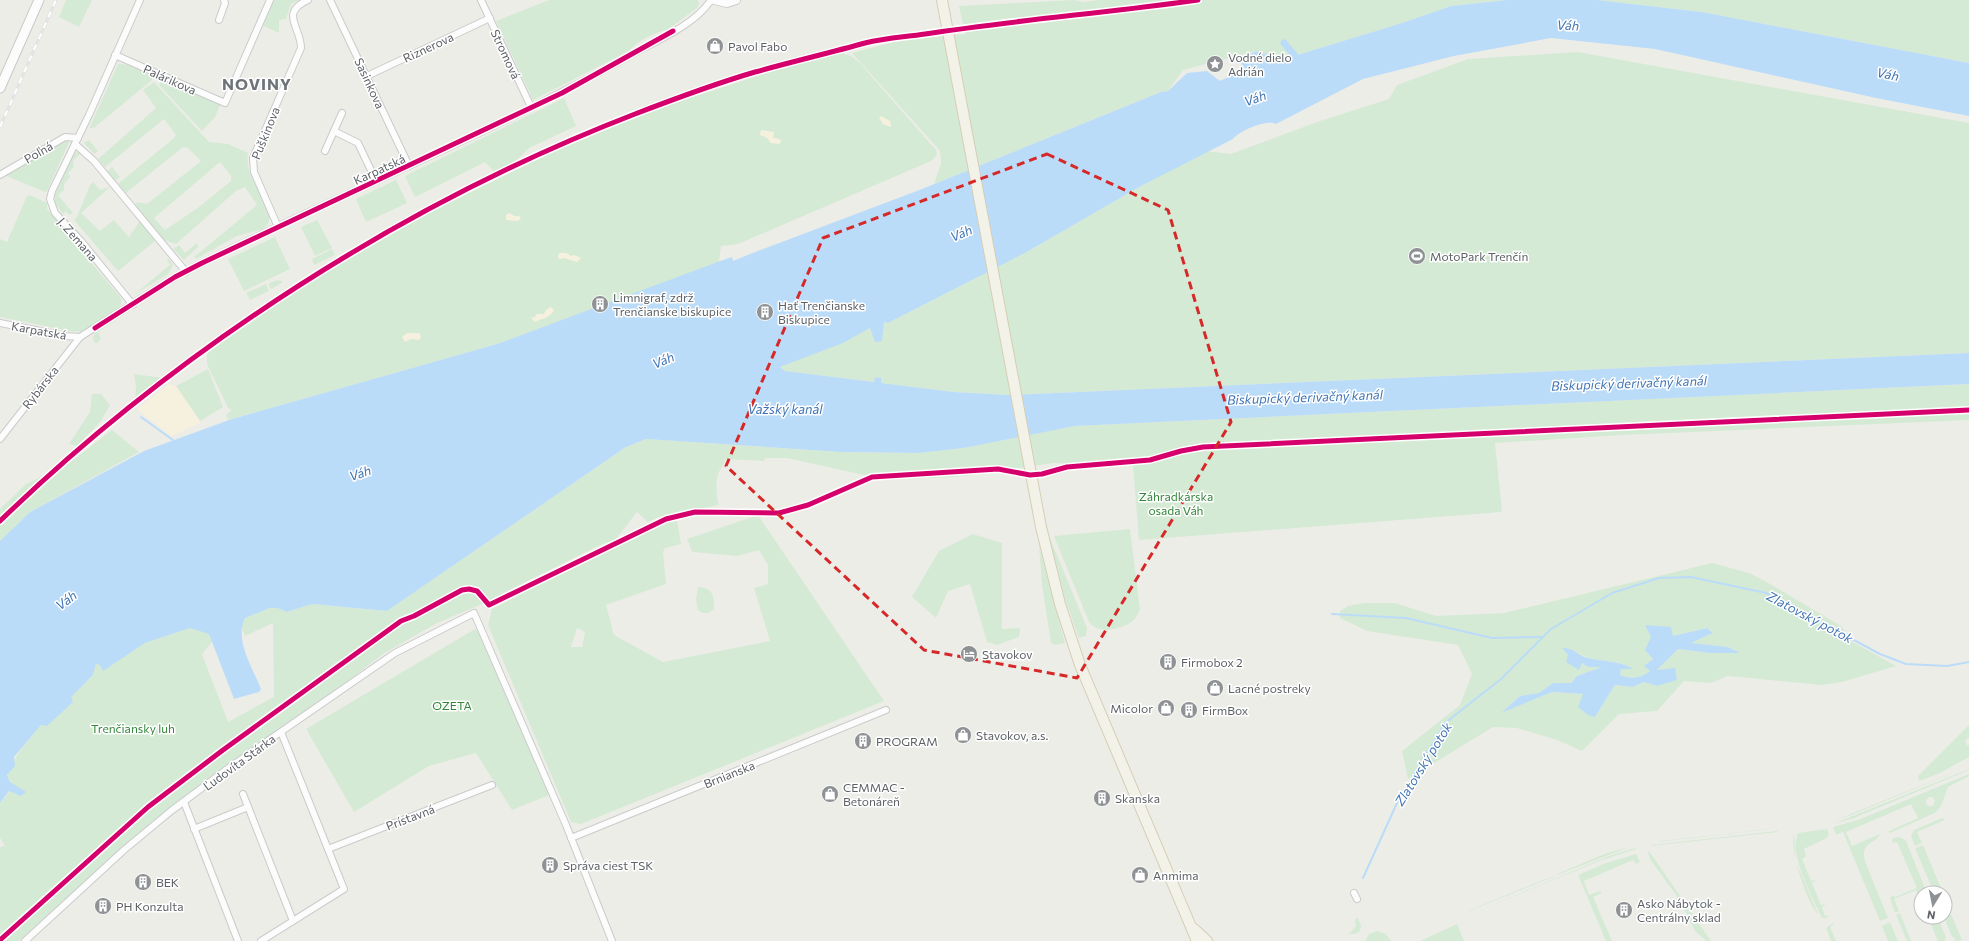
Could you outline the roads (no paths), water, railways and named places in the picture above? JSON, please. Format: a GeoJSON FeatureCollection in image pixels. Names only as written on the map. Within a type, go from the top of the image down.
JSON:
{"type":"FeatureCollection","features":[{"type":"Feature","properties":{"kind":"main road"},"geometry":{"type":"LineString","coordinates":[[0,88],[39,0]]}},
{"type":"Feature","properties":{"kind":"main road"},"geometry":{"type":"LineString","coordinates":[[942,4],[948,26],[1041,527],[1068,630],[1080,665],[1197,941]]}},
{"type":"Feature","properties":{"kind":"main road"},"geometry":{"type":"LineString","coordinates":[[942,4],[964,147],[979,194]]}},
{"type":"Feature","properties":{"kind":"main road"},"geometry":{"type":"LineString","coordinates":[[1190,925],[1207,941]]}},
{"type":"Feature","properties":{"kind":"street","name":"J. Zemana"},"geometry":{"type":"LineString","coordinates":[[133,304],[81,241],[55,213],[50,199],[52,191],[140,0]]}},
{"type":"Feature","properties":{"kind":"street"},"geometry":{"type":"LineString","coordinates":[[219,20],[225,3],[224,0]]}},
{"type":"Feature","properties":{"kind":"street","name":"Palárikova"},"geometry":{"type":"LineString","coordinates":[[115,55],[225,103],[270,0]]}},
{"type":"Feature","properties":{"kind":"street","name":"Puškinova"},"geometry":{"type":"LineString","coordinates":[[278,228],[254,172],[253,158],[301,48],[300,39],[294,26],[294,14],[299,5],[308,0]]}},
{"type":"Feature","properties":{"kind":"street","name":"Sasinkova"},"geometry":{"type":"LineString","coordinates":[[330,0],[408,166]]}},
{"type":"Feature","properties":{"kind":"street","name":"Stromová"},"geometry":{"type":"LineString","coordinates":[[481,0],[531,107]]}},
{"type":"Feature","properties":{"kind":"street","name":"Karpatská"},"geometry":{"type":"LineString","coordinates":[[0,323],[62,336],[80,337],[186,272],[584,82],[673,31],[701,12],[711,0]]}},
{"type":"Feature","properties":{"kind":"street"},"geometry":{"type":"LineString","coordinates":[[714,0],[724,3],[736,0]]}},
{"type":"Feature","properties":{"kind":"street","name":"Riznerova"},"geometry":{"type":"LineString","coordinates":[[366,76],[490,18]]}},
{"type":"Feature","properties":{"kind":"street"},"geometry":{"type":"LineString","coordinates":[[325,151],[342,113]]}},
{"type":"Feature","properties":{"kind":"street","name":"Karpatská"},"geometry":{"type":"LineString","coordinates":[[334,131],[358,143],[376,181]]}},
{"type":"Feature","properties":{"kind":"street","name":"Poľná"},"geometry":{"type":"LineString","coordinates":[[0,175],[65,137],[76,141]]}},
{"type":"Feature","properties":{"kind":"street"},"geometry":{"type":"LineString","coordinates":[[76,141],[186,272]]}},
{"type":"Feature","properties":{"kind":"street","name":"Rybárska"},"geometry":{"type":"LineString","coordinates":[[0,438],[80,337]]}},
{"type":"Feature","properties":{"kind":"street","name":"Ľudovíta Stárka"},"geometry":{"type":"LineString","coordinates":[[25,941],[124,850],[184,802],[281,732],[395,653],[474,613],[571,838]]}},
{"type":"Feature","properties":{"kind":"street","name":"Brnianska"},"geometry":{"type":"LineString","coordinates":[[571,838],[886,710]]}},
{"type":"Feature","properties":{"kind":"street"},"geometry":{"type":"LineString","coordinates":[[261,941],[344,890],[281,732]]}},
{"type":"Feature","properties":{"kind":"street","name":"Prístavná"},"geometry":{"type":"LineString","coordinates":[[328,850],[492,785]]}},
{"type":"Feature","properties":{"kind":"street"},"geometry":{"type":"LineString","coordinates":[[243,794],[293,921]]}},
{"type":"Feature","properties":{"kind":"street"},"geometry":{"type":"LineString","coordinates":[[184,802],[238,941]]}},
{"type":"Feature","properties":{"kind":"street"},"geometry":{"type":"LineString","coordinates":[[194,829],[248,807]]}},
{"type":"Feature","properties":{"kind":"street"},"geometry":{"type":"LineString","coordinates":[[571,838],[612,941]]}},
{"type":"Feature","properties":{"kind":"street"},"geometry":{"type":"LineString","coordinates":[[1354,893],[1357,899]]}},
{"type":"Feature","properties":{"kind":"water"},"geometry":{"type":"Polygon","coordinates":[[[1507,0],[1597,0],[1702,12],[1969,63],[1969,116],[1876,98],[1655,49],[1551,38],[1454,56],[1363,79],[1276,124],[1260,124],[1247,129],[1233,139],[1141,186],[1025,253],[888,323],[884,322],[882,341],[875,342],[870,328],[843,343],[780,367],[785,371],[874,382],[875,377],[881,378],[881,383],[954,392],[1009,395],[1969,353],[1969,384],[1075,426],[964,448],[919,453],[841,452],[646,439],[626,447],[387,611],[312,604],[287,612],[277,608],[270,608],[245,618],[242,627],[243,645],[261,689],[259,692],[234,699],[209,634],[190,628],[145,643],[103,671],[100,665],[96,664],[93,675],[71,697],[73,702],[47,726],[41,725],[14,757],[15,766],[7,775],[10,782],[26,792],[21,796],[9,791],[0,803],[0,541],[30,512],[144,451],[232,419],[497,344],[723,260],[732,257],[733,261],[922,189],[1161,92],[1168,91],[1187,73],[1207,71],[1220,81],[1241,71],[1244,67],[1241,63],[1239,64],[1236,58],[1256,51],[1278,58],[1294,56],[1402,23],[1451,6],[1507,0]]]}},
{"type":"Feature","properties":{"kind":"water"},"geometry":{"type":"Polygon","coordinates":[[[1645,625],[1671,627],[1673,636],[1707,628],[1713,633],[1691,643],[1728,647],[1740,653],[1710,653],[1678,649],[1657,670],[1675,668],[1677,680],[1657,686],[1644,682],[1633,687],[1615,685],[1595,717],[1588,715],[1578,707],[1583,694],[1552,692],[1501,713],[1520,696],[1539,693],[1553,683],[1571,683],[1577,676],[1602,667],[1588,667],[1582,663],[1579,670],[1566,662],[1568,655],[1562,648],[1573,650],[1588,658],[1622,664],[1633,669],[1621,669],[1620,675],[1632,678],[1643,676],[1650,671],[1644,666],[1653,659],[1645,650],[1651,637],[1645,625]]]}},
{"type":"Feature","properties":{"kind":"waterway"},"geometry":{"type":"LineString","coordinates":[[1284,43],[1301,63]]}},
{"type":"Feature","properties":{"kind":"waterway"},"geometry":{"type":"LineString","coordinates":[[141,417],[173,440]]}},
{"type":"Feature","properties":{"kind":"waterway","name":"Zlatovský potok"},"geometry":{"type":"LineString","coordinates":[[1363,878],[1397,803],[1445,723],[1501,679],[1551,629],[1612,593],[1659,578],[1691,577],[1766,593],[1880,654],[1906,664],[1947,666],[1969,662]]}},
{"type":"Feature","properties":{"kind":"waterway","name":"Zlatovský potok"},"geometry":{"type":"LineString","coordinates":[[1332,614],[1406,618],[1492,638],[1543,637]]}},
{"type":"Feature","properties":{"kind":"railway"},"geometry":{"type":"LineString","coordinates":[[0,127],[56,0]]}},
{"type":"Feature","properties":{"kind":"place","name":"Pavol Fabo"},"geometry":{"type":"Point","coordinates":[715,46]}},
{"type":"Feature","properties":{"kind":"place","name":"Vodné dielo Adrián"},"geometry":{"type":"Point","coordinates":[1215,64]}},
{"type":"Feature","properties":{"kind":"place","name":"MotoPark Trenčín"},"geometry":{"type":"Point","coordinates":[1417,256]}},
{"type":"Feature","properties":{"kind":"place","name":"Limnigraf, zdrž Trenčianske biskupice"},"geometry":{"type":"Point","coordinates":[600,304]}},
{"type":"Feature","properties":{"kind":"place","name":"Hať Trenčianske Biskupice"},"geometry":{"type":"Point","coordinates":[765,312]}},
{"type":"Feature","properties":{"kind":"place","name":"Stavokov"},"geometry":{"type":"Point","coordinates":[969,654]}},
{"type":"Feature","properties":{"kind":"place","name":"Firmobox 2"},"geometry":{"type":"Point","coordinates":[1168,662]}},
{"type":"Feature","properties":{"kind":"place","name":"Lacné postreky"},"geometry":{"type":"Point","coordinates":[1215,688]}},
{"type":"Feature","properties":{"kind":"place","name":"Micolor"},"geometry":{"type":"Point","coordinates":[1166,708]}},
{"type":"Feature","properties":{"kind":"place","name":"FirmBox"},"geometry":{"type":"Point","coordinates":[1189,710]}},
{"type":"Feature","properties":{"kind":"place","name":"Stavokov, a.s."},"geometry":{"type":"Point","coordinates":[963,735]}},
{"type":"Feature","properties":{"kind":"place","name":"PROGRAM"},"geometry":{"type":"Point","coordinates":[863,741]}},
{"type":"Feature","properties":{"kind":"place","name":"CEMMAC - Betonáreň"},"geometry":{"type":"Point","coordinates":[830,794]}},
{"type":"Feature","properties":{"kind":"place","name":"Skanska"},"geometry":{"type":"Point","coordinates":[1102,798]}},
{"type":"Feature","properties":{"kind":"place","name":"Správa ciest TSK"},"geometry":{"type":"Point","coordinates":[550,865]}},
{"type":"Feature","properties":{"kind":"place","name":"Anmima"},"geometry":{"type":"Point","coordinates":[1140,875]}},
{"type":"Feature","properties":{"kind":"place","name":"BEK"},"geometry":{"type":"Point","coordinates":[143,882]}},
{"type":"Feature","properties":{"kind":"place","name":"PH Konzulta"},"geometry":{"type":"Point","coordinates":[103,906]}},
{"type":"Feature","properties":{"kind":"place","name":"Asko Nábytok - Centrálny sklad"},"geometry":{"type":"Point","coordinates":[1624,910]}},
{"type":"Feature","properties":{"kind":"district","name":"NOVINY"},"geometry":{"type":"Point","coordinates":[257,83]}},
{"type":"Feature","properties":{"kind":"water label","name":"Váh"},"geometry":{"type":"Point","coordinates":[1568,25]}},
{"type":"Feature","properties":{"kind":"water label","name":"Váh"},"geometry":{"type":"Point","coordinates":[1888,74]}},
{"type":"Feature","properties":{"kind":"water label","name":"Váh"},"geometry":{"type":"Point","coordinates":[1255,98]}},
{"type":"Feature","properties":{"kind":"water label","name":"Váh"},"geometry":{"type":"Point","coordinates":[961,233]}},
{"type":"Feature","properties":{"kind":"water label","name":"Váh"},"geometry":{"type":"Point","coordinates":[663,360]}},
{"type":"Feature","properties":{"kind":"water label","name":"Biskupický derivačný kanál"},"geometry":{"type":"Point","coordinates":[1629,383]}},
{"type":"Feature","properties":{"kind":"water label","name":"Biskupický derivačný kanál"},"geometry":{"type":"Point","coordinates":[1305,397]}},
{"type":"Feature","properties":{"kind":"water label","name":"Važský kanál"},"geometry":{"type":"Point","coordinates":[785,409]}},
{"type":"Feature","properties":{"kind":"water label","name":"Váh"},"geometry":{"type":"Point","coordinates":[360,473]}},
{"type":"Feature","properties":{"kind":"water label","name":"Váh"},"geometry":{"type":"Point","coordinates":[66,600]}},
{"type":"Feature","properties":{"kind":"park label","name":"Záhradkárska osada Váh"},"geometry":{"type":"Point","coordinates":[1176,503]}},
{"type":"Feature","properties":{"kind":"park label","name":"OZETA"},"geometry":{"type":"Point","coordinates":[452,705]}},
{"type":"Feature","properties":{"kind":"park label","name":"Trenčiansky luh"},"geometry":{"type":"Point","coordinates":[133,728]}}]}
